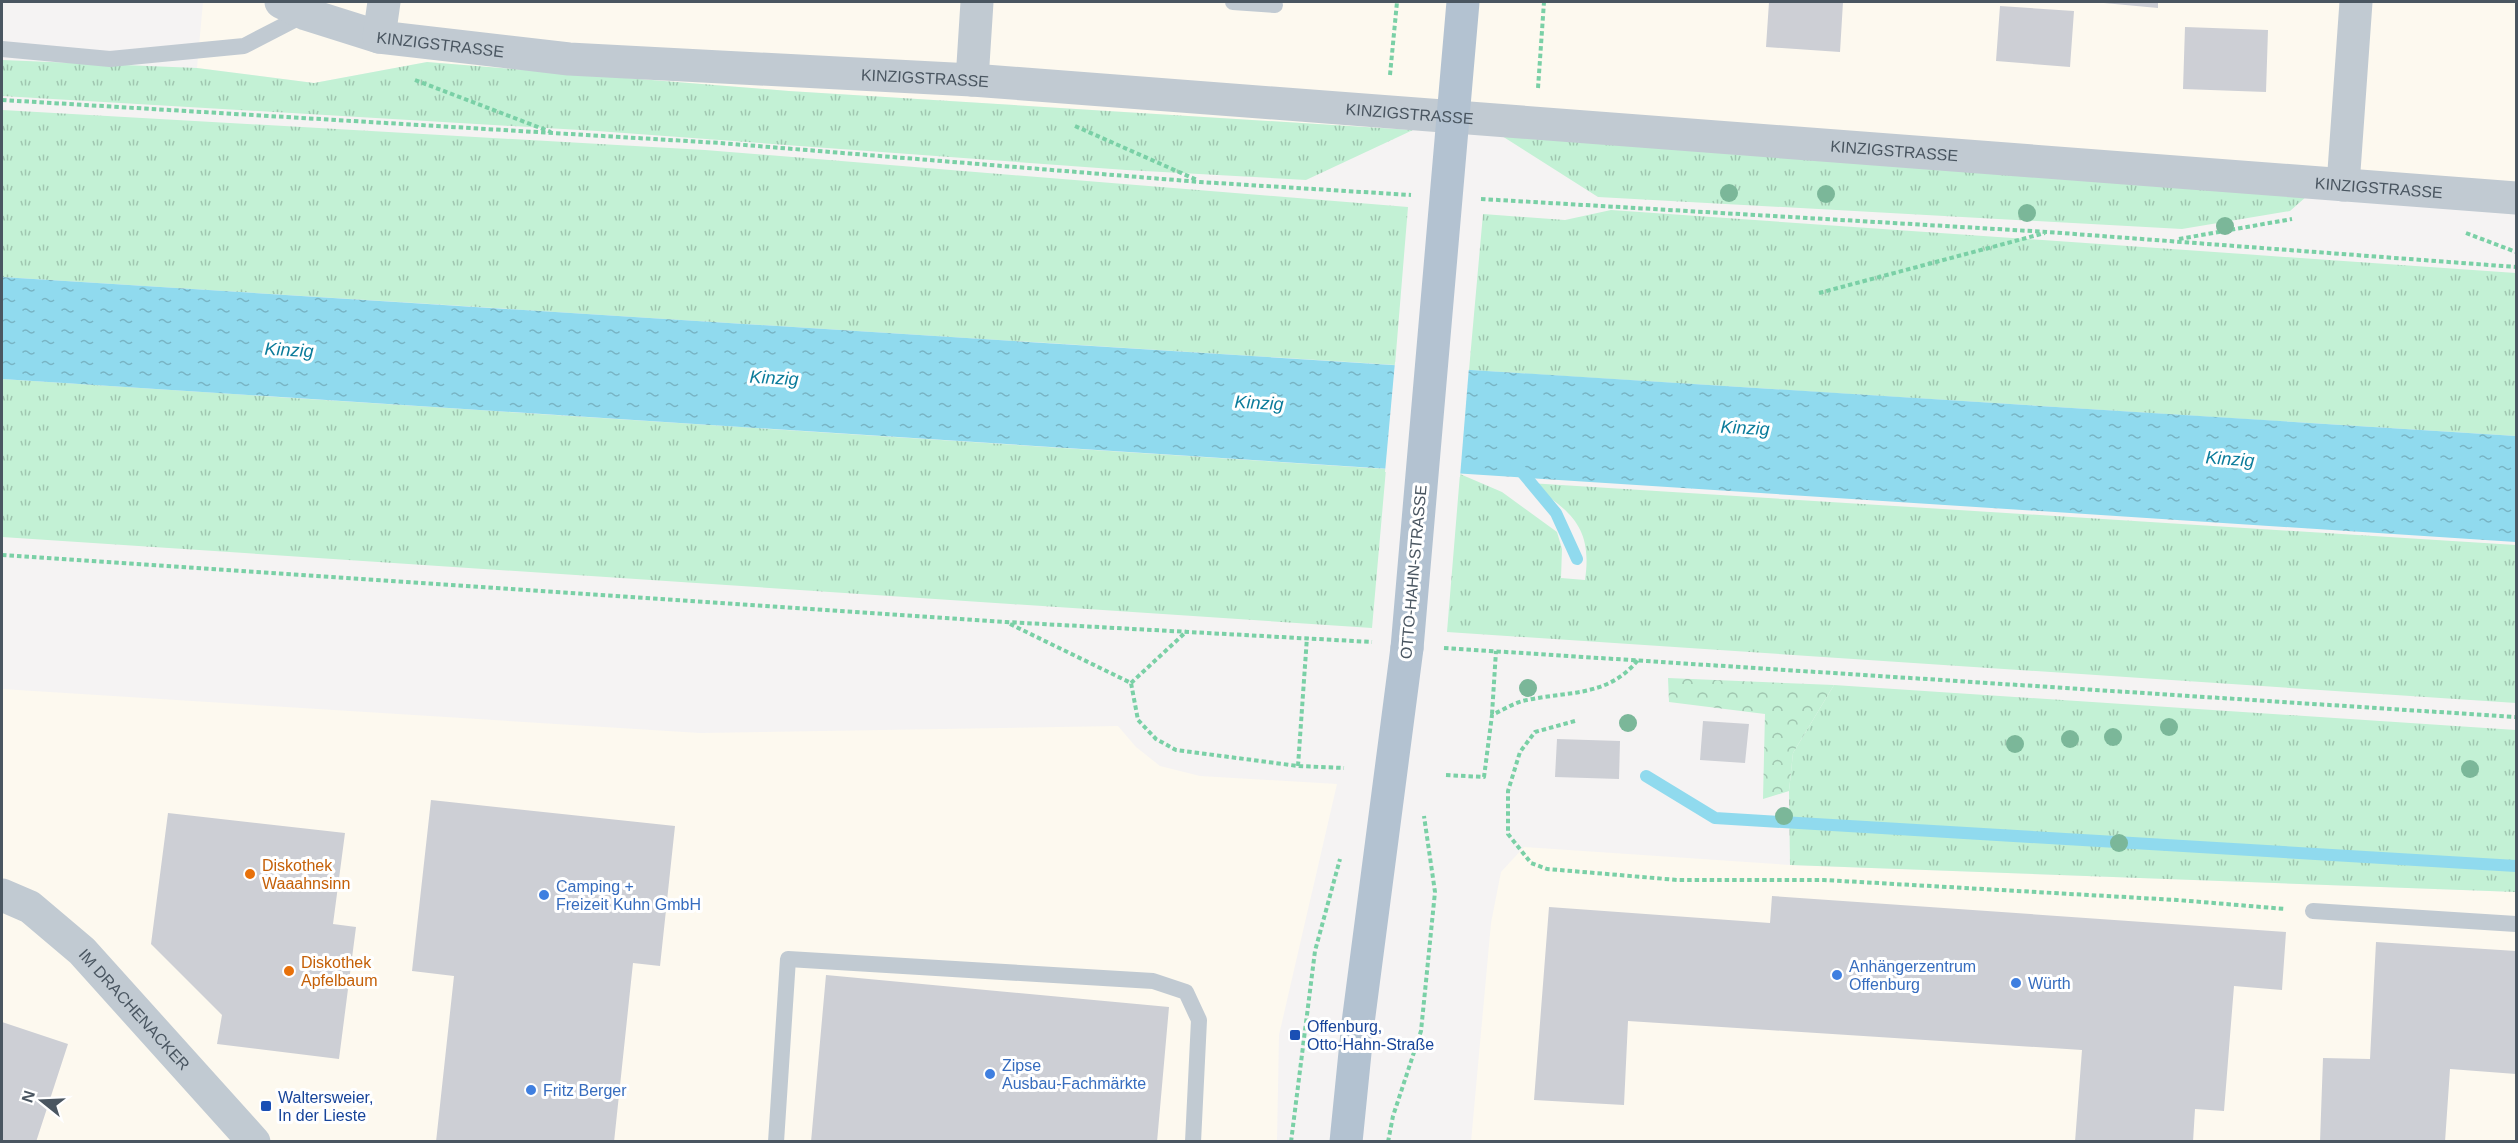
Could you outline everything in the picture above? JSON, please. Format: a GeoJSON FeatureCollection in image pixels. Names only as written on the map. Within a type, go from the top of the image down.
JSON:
{"type":"FeatureCollection","features":[{"type":"Feature","properties":{"kind":"main road","name":"OTTO-HAHN-STRASSE"},"geometry":{"type":"LineString","coordinates":[[1346,1142],[1358,1023],[1407,646],[1463,2]]}},
{"type":"Feature","properties":{"kind":"street"},"geometry":{"type":"LineString","coordinates":[[379,37],[384,2]]}},
{"type":"Feature","properties":{"kind":"street"},"geometry":{"type":"LineString","coordinates":[[972,80],[977,2]]}},
{"type":"Feature","properties":{"kind":"street"},"geometry":{"type":"LineString","coordinates":[[2343,185],[2356,2]]}},
{"type":"Feature","properties":{"kind":"street","name":"KINZIGSTRASSE"},"geometry":{"type":"LineString","coordinates":[[294,8],[379,37],[569,59],[972,80],[2517,198]]}},
{"type":"Feature","properties":{"kind":"street","name":"IM DRACHENACKER"},"geometry":{"type":"LineString","coordinates":[[2,895],[30,907],[82,951],[254,1142]]}},
{"type":"Feature","properties":{"kind":"lane"},"geometry":{"type":"LineString","coordinates":[[1233,2],[1275,5]]}},
{"type":"Feature","properties":{"kind":"lane","name":"KINZIGSTRASSE"},"geometry":{"type":"LineString","coordinates":[[2,49],[110,59],[244,46],[294,8]]}},
{"type":"Feature","properties":{"kind":"lane"},"geometry":{"type":"LineString","coordinates":[[2313,911],[2517,924]]}},
{"type":"Feature","properties":{"kind":"lane"},"geometry":{"type":"LineString","coordinates":[[776,1142],[788,959],[1153,981],[1186,992],[1199,1020],[1193,1142]]}},
{"type":"Feature","properties":{"kind":"path"},"geometry":{"type":"LineString","coordinates":[[1387,112],[1397,2]]}},
{"type":"Feature","properties":{"kind":"path"},"geometry":{"type":"LineString","coordinates":[[1535,123],[1544,2]]}},
{"type":"Feature","properties":{"kind":"path"},"geometry":{"type":"LineString","coordinates":[[379,37],[409,78],[558,134]]}},
{"type":"Feature","properties":{"kind":"path"},"geometry":{"type":"LineString","coordinates":[[2,100],[720,144],[1200,182],[2172,240],[2517,267]]}},
{"type":"Feature","properties":{"kind":"path"},"geometry":{"type":"LineString","coordinates":[[1070,124],[1200,182]]}},
{"type":"Feature","properties":{"kind":"path"},"geometry":{"type":"LineString","coordinates":[[2172,240],[2291,220],[2343,185]]}},
{"type":"Feature","properties":{"kind":"path"},"geometry":{"type":"LineString","coordinates":[[1819,293],[2049,232]]}},
{"type":"Feature","properties":{"kind":"path"},"geometry":{"type":"LineString","coordinates":[[2,555],[1006,622],[1307,637],[1407,646],[2517,717]]}},
{"type":"Feature","properties":{"kind":"path"},"geometry":{"type":"LineString","coordinates":[[1006,622],[1131,682]]}},
{"type":"Feature","properties":{"kind":"path"},"geometry":{"type":"LineString","coordinates":[[1131,682],[1187,631]]}},
{"type":"Feature","properties":{"kind":"path"},"geometry":{"type":"LineString","coordinates":[[1298,766],[1307,637]]}},
{"type":"Feature","properties":{"kind":"path"},"geometry":{"type":"LineString","coordinates":[[1446,775],[1484,777],[1492,715],[1496,651]]}},
{"type":"Feature","properties":{"kind":"path"},"geometry":{"type":"LineString","coordinates":[[1492,715],[1524,700],[1585,692],[1626,674],[1639,660]]}},
{"type":"Feature","properties":{"kind":"path"},"geometry":{"type":"LineString","coordinates":[[1131,682],[1138,720],[1155,739],[1176,750],[1298,766],[1344,768]]}},
{"type":"Feature","properties":{"kind":"path"},"geometry":{"type":"LineString","coordinates":[[1575,721],[1535,732],[1520,753],[1508,791],[1508,834],[1531,863],[1547,869],[1678,880],[1836,880],[2177,900],[2313,911]]}},
{"type":"Feature","properties":{"kind":"path"},"geometry":{"type":"LineString","coordinates":[[1388,1142],[1392,1116],[1402,1094],[1421,1031],[1435,892],[1423,807]]}},
{"type":"Feature","properties":{"kind":"path"},"geometry":{"type":"LineString","coordinates":[[1291,1142],[1315,951],[1343,849]]}},
{"type":"Feature","properties":{"kind":"shaded area"},"geometry":{"type":"Polygon","coordinates":[[[203,2],[2516,2],[2516,212],[1413,130],[789,91],[427,62],[314,83],[197,68],[203,2]]]}},
{"type":"Feature","properties":{"kind":"shaded area"},"geometry":{"type":"Polygon","coordinates":[[[2,689],[700,733],[1118,726],[1136,747],[1160,766],[1200,776],[1337,784],[1279,1035],[1277,1141],[2,1141],[2,689]]]}},
{"type":"Feature","properties":{"kind":"shaded area"},"geometry":{"type":"Polygon","coordinates":[[[1524,847],[1790,865],[2516,892],[2516,1141],[1471,1142],[1491,923],[1501,872],[1524,847]]]}},
{"type":"Feature","properties":{"kind":"green space"},"geometry":{"type":"Polygon","coordinates":[[[2,60],[197,68],[314,83],[427,62],[789,91],[1413,130],[1306,180],[1126,170],[597,131],[2,96],[2,60]]]}},
{"type":"Feature","properties":{"kind":"green space"},"geometry":{"type":"Polygon","coordinates":[[[2,110],[705,150],[1408,207],[1395,365],[2,277],[2,110]]]}},
{"type":"Feature","properties":{"kind":"green space"},"geometry":{"type":"Polygon","coordinates":[[[1502,136],[2307,196],[2290,211],[2182,229],[1598,197],[1502,136]]]}},
{"type":"Feature","properties":{"kind":"green space"},"geometry":{"type":"Polygon","coordinates":[[[1611,210],[2516,273],[2516,436],[1469,370],[1483,214],[1565,220],[1611,210]]]}},
{"type":"Feature","properties":{"kind":"green space"},"geometry":{"type":"Polygon","coordinates":[[[2,379],[1386,469],[1372,628],[2,537],[2,379]]]}},
{"type":"Feature","properties":{"kind":"green space"},"geometry":{"type":"Polygon","coordinates":[[[1460,474],[1502,492],[1557,532],[1562,549],[1561,578],[1585,580],[1587,561],[1582,533],[1567,512],[1529,483],[2516,545],[2516,703],[1447,632],[1460,474]]]}},
{"type":"Feature","properties":{"kind":"green space"},"geometry":{"type":"Polygon","coordinates":[[[1668,678],[1834,685],[1793,753],[1789,791],[1763,799],[1765,714],[1669,702],[1668,678]]]}},
{"type":"Feature","properties":{"kind":"green space"},"geometry":{"type":"Polygon","coordinates":[[[1834,685],[2516,730],[2516,892],[1790,865],[1789,791],[1793,753],[1834,685]]]}},
{"type":"Feature","properties":{"kind":"water","name":"Kinzig"},"geometry":{"type":"Polygon","coordinates":[[[2,277],[2516,436],[2516,542],[2,379],[2,277]]]}},
{"type":"Feature","properties":{"kind":"pier"},"geometry":{"type":"Polygon","coordinates":[[[1395,362],[1469,367],[1460,477],[1385,472],[1395,362]]]}},
{"type":"Feature","properties":{"kind":"building"},"geometry":{"type":"Polygon","coordinates":[[[1769,2],[1843,2],[1840,52],[1766,47],[1769,2]]]}},
{"type":"Feature","properties":{"kind":"building"},"geometry":{"type":"Polygon","coordinates":[[[2093,2],[2158,2],[2158,8],[2093,2]]]}},
{"type":"Feature","properties":{"kind":"building"},"geometry":{"type":"Polygon","coordinates":[[[2000,6],[2074,11],[2070,67],[1996,61],[2000,6]]]}},
{"type":"Feature","properties":{"kind":"building"},"geometry":{"type":"Polygon","coordinates":[[[2185,27],[2268,30],[2266,92],[2183,89],[2185,27]]]}},
{"type":"Feature","properties":{"kind":"building"},"geometry":{"type":"Polygon","coordinates":[[[1703,721],[1749,724],[1745,763],[1700,760],[1703,721]]]}},
{"type":"Feature","properties":{"kind":"building"},"geometry":{"type":"Polygon","coordinates":[[[1557,739],[1620,741],[1619,779],[1555,777],[1557,739]]]}},
{"type":"Feature","properties":{"kind":"building","name":"Camping + Freizeit Kuhn GmbH"},"geometry":{"type":"Polygon","coordinates":[[[431,800],[675,826],[660,966],[633,963],[614,1142],[436,1142],[454,976],[412,971],[431,800]]]}},
{"type":"Feature","properties":{"kind":"building"},"geometry":{"type":"Polygon","coordinates":[[[168,813],[345,833],[333,924],[356,927],[339,1059],[217,1044],[222,1015],[151,944],[168,813]]]}},
{"type":"Feature","properties":{"kind":"building"},"geometry":{"type":"Polygon","coordinates":[[[1772,896],[2286,932],[2282,990],[2234,986],[2224,1111],[2195,1109],[2193,1142],[2075,1142],[2082,1050],[1628,1021],[1624,1105],[1534,1100],[1549,907],[1770,923],[1772,896]]]}},
{"type":"Feature","properties":{"kind":"building"},"geometry":{"type":"Polygon","coordinates":[[[2376,942],[2516,951],[2516,1074],[2450,1069],[2445,1142],[2320,1142],[2323,1058],[2370,1059],[2376,942]]]}},
{"type":"Feature","properties":{"kind":"building","name":"Zipse Ausbau-Fachmärkte"},"geometry":{"type":"Polygon","coordinates":[[[826,975],[1169,1007],[1157,1142],[811,1142],[826,975]]]}},
{"type":"Feature","properties":{"kind":"building"},"geometry":{"type":"Polygon","coordinates":[[[2,1022],[68,1044],[36,1142],[2,1142],[2,1022]]]}},
{"type":"Feature","properties":{"kind":"waterway"},"geometry":{"type":"LineString","coordinates":[[1516,465],[1556,513],[1577,559]]}},
{"type":"Feature","properties":{"kind":"waterway"},"geometry":{"type":"LineString","coordinates":[[1646,776],[1715,818],[2516,866]]}},
{"type":"Feature","properties":{"kind":"place","name":"Diskothek Waaahnsinn"},"geometry":{"type":"Point","coordinates":[250,874]}},
{"type":"Feature","properties":{"kind":"place","name":"Camping + Freizeit Kuhn GmbH"},"geometry":{"type":"Point","coordinates":[544,895]}},
{"type":"Feature","properties":{"kind":"place","name":"Diskothek Apfelbaum"},"geometry":{"type":"Point","coordinates":[289,971]}},
{"type":"Feature","properties":{"kind":"place","name":"Anhängerzentrum Offenburg"},"geometry":{"type":"Point","coordinates":[1837,975]}},
{"type":"Feature","properties":{"kind":"place","name":"Würth"},"geometry":{"type":"Point","coordinates":[2016,983]}},
{"type":"Feature","properties":{"kind":"place","name":"Offenburg, Otto-Hahn-Straße"},"geometry":{"type":"Point","coordinates":[1295,1035]}},
{"type":"Feature","properties":{"kind":"place","name":"Zipse Ausbau-Fachmärkte"},"geometry":{"type":"Point","coordinates":[990,1074]}},
{"type":"Feature","properties":{"kind":"place","name":"Fritz Berger"},"geometry":{"type":"Point","coordinates":[531,1090]}},
{"type":"Feature","properties":{"kind":"place","name":"Waltersweier, In der Lieste"},"geometry":{"type":"Point","coordinates":[266,1106]}}]}
